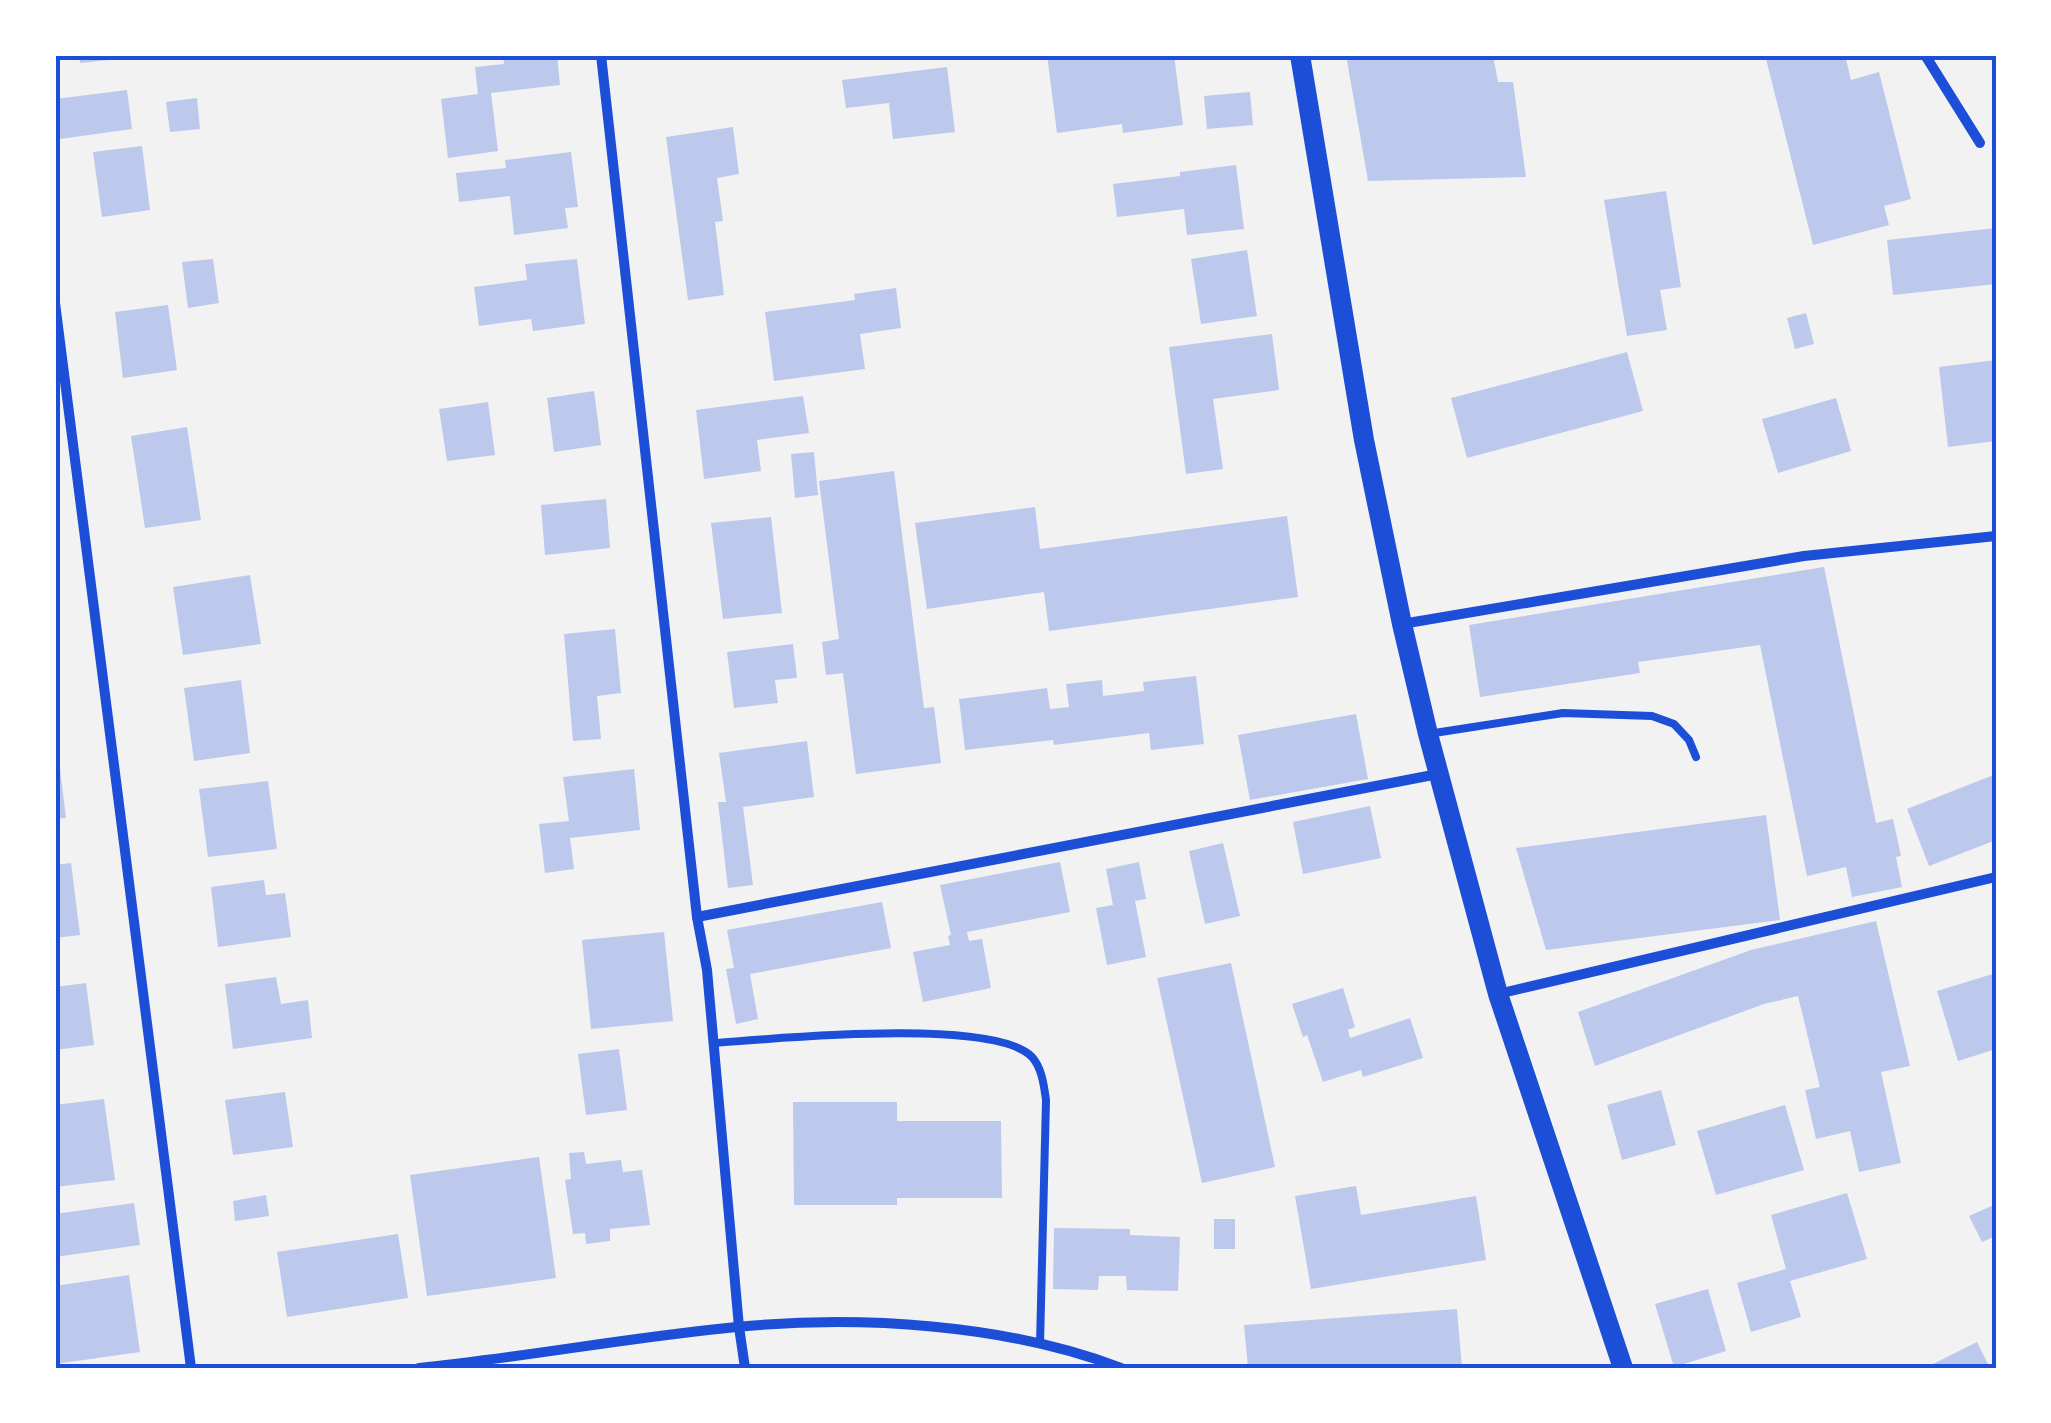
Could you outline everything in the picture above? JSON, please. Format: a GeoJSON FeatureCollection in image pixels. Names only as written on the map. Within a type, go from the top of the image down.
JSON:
{"type":"FeatureCollection","features":[{"type":"Feature","properties":{"kind":"main road"},"geometry":{"type":"LineString","coordinates":[[1300,55],[1364,440],[1428,734],[1498,994],[1623,1368]]}},
{"type":"Feature","properties":{"kind":"street"},"geometry":{"type":"LineString","coordinates":[[601,55],[697,917],[707,970],[744,1368]]}},
{"type":"Feature","properties":{"kind":"street"},"geometry":{"type":"LineString","coordinates":[[1925,55],[1980,143]]}},
{"type":"Feature","properties":{"kind":"street"},"geometry":{"type":"LineString","coordinates":[[55,304],[192,1368]]}},
{"type":"Feature","properties":{"kind":"street"},"geometry":{"type":"LineString","coordinates":[[1402,624],[1804,556],[1996,536]]}},
{"type":"Feature","properties":{"kind":"street"},"geometry":{"type":"LineString","coordinates":[[697,917],[1439,774]]}},
{"type":"Feature","properties":{"kind":"street"},"geometry":{"type":"LineString","coordinates":[[1498,994],[1996,877]]}},
{"type":"Feature","properties":{"kind":"street"},"geometry":{"type":"LineString","coordinates":[[419,1368],[738,1327],[852,1322],[935,1328],[1040,1344],[1121,1368]]}},
{"type":"Feature","properties":{"kind":"lane"},"geometry":{"type":"LineString","coordinates":[[1428,734],[1563,713],[1652,716],[1674,724],[1689,740],[1696,757]]}},
{"type":"Feature","properties":{"kind":"lane"},"geometry":{"type":"LineString","coordinates":[[714,1043],[899,1033],[984,1038],[1013,1046],[1032,1057],[1041,1074],[1046,1100],[1040,1344]]}},
{"type":"Feature","properties":{"kind":"building"},"geometry":{"type":"Polygon","coordinates":[[[79,55],[129,55],[129,58],[80,63],[79,55]]]}},
{"type":"Feature","properties":{"kind":"building"},"geometry":{"type":"Polygon","coordinates":[[[503,55],[557,55],[560,85],[491,93],[498,151],[448,158],[441,99],[478,94],[475,67],[504,64],[503,55]]]}},
{"type":"Feature","properties":{"kind":"building"},"geometry":{"type":"Polygon","coordinates":[[[1047,55],[1174,55],[1183,125],[1123,133],[1122,124],[1057,133],[1047,55]]]}},
{"type":"Feature","properties":{"kind":"building"},"geometry":{"type":"Polygon","coordinates":[[[1346,55],[1493,55],[1498,82],[1513,82],[1526,177],[1368,181],[1346,55]]]}},
{"type":"Feature","properties":{"kind":"building"},"geometry":{"type":"Polygon","coordinates":[[[1765,55],[1845,55],[1851,80],[1879,72],[1911,199],[1884,206],[1889,225],[1813,245],[1765,55]]]}},
{"type":"Feature","properties":{"kind":"building"},"geometry":{"type":"Polygon","coordinates":[[[947,67],[955,132],[893,139],[889,103],[846,108],[842,80],[947,67]]]}},
{"type":"Feature","properties":{"kind":"building"},"geometry":{"type":"Polygon","coordinates":[[[127,90],[132,129],[60,139],[55,99],[127,90]]]}},
{"type":"Feature","properties":{"kind":"building"},"geometry":{"type":"Polygon","coordinates":[[[1250,92],[1253,125],[1207,129],[1204,96],[1250,92]]]}},
{"type":"Feature","properties":{"kind":"building"},"geometry":{"type":"Polygon","coordinates":[[[197,98],[200,129],[170,132],[166,102],[197,98]]]}},
{"type":"Feature","properties":{"kind":"building"},"geometry":{"type":"Polygon","coordinates":[[[733,127],[739,174],[717,178],[723,221],[715,222],[724,295],[688,300],[666,137],[733,127]]]}},
{"type":"Feature","properties":{"kind":"building"},"geometry":{"type":"Polygon","coordinates":[[[142,146],[150,210],[102,217],[93,152],[142,146]]]}},
{"type":"Feature","properties":{"kind":"building"},"geometry":{"type":"Polygon","coordinates":[[[571,152],[578,207],[565,208],[568,228],[514,235],[510,196],[459,202],[456,173],[506,168],[505,160],[571,152]]]}},
{"type":"Feature","properties":{"kind":"building"},"geometry":{"type":"Polygon","coordinates":[[[1236,165],[1244,229],[1187,235],[1184,209],[1117,217],[1113,184],[1236,165]]]}},
{"type":"Feature","properties":{"kind":"building"},"geometry":{"type":"Polygon","coordinates":[[[1666,191],[1681,287],[1660,290],[1667,330],[1627,336],[1604,200],[1666,191]]]}},
{"type":"Feature","properties":{"kind":"building"},"geometry":{"type":"Polygon","coordinates":[[[1996,228],[1996,284],[1893,295],[1887,240],[1996,228]]]}},
{"type":"Feature","properties":{"kind":"building"},"geometry":{"type":"Polygon","coordinates":[[[1247,250],[1257,316],[1201,324],[1191,259],[1247,250]]]}},
{"type":"Feature","properties":{"kind":"building"},"geometry":{"type":"Polygon","coordinates":[[[213,259],[219,303],[188,308],[182,262],[213,259]]]}},
{"type":"Feature","properties":{"kind":"building"},"geometry":{"type":"Polygon","coordinates":[[[577,259],[585,324],[533,331],[531,319],[479,326],[474,287],[527,280],[525,264],[577,259]]]}},
{"type":"Feature","properties":{"kind":"building"},"geometry":{"type":"Polygon","coordinates":[[[896,288],[901,328],[860,334],[865,369],[774,381],[765,312],[855,300],[854,294],[896,288]]]}},
{"type":"Feature","properties":{"kind":"building"},"geometry":{"type":"Polygon","coordinates":[[[168,305],[177,370],[123,378],[115,312],[168,305]]]}},
{"type":"Feature","properties":{"kind":"building"},"geometry":{"type":"Polygon","coordinates":[[[1806,313],[1814,344],[1795,349],[1787,318],[1806,313]]]}},
{"type":"Feature","properties":{"kind":"building"},"geometry":{"type":"Polygon","coordinates":[[[1272,334],[1279,390],[1213,399],[1223,469],[1186,474],[1169,347],[1272,334]]]}},
{"type":"Feature","properties":{"kind":"building"},"geometry":{"type":"Polygon","coordinates":[[[1627,352],[1643,411],[1467,458],[1451,398],[1627,352]]]}},
{"type":"Feature","properties":{"kind":"building"},"geometry":{"type":"Polygon","coordinates":[[[1996,360],[1996,441],[1948,447],[1939,367],[1996,360]]]}},
{"type":"Feature","properties":{"kind":"building"},"geometry":{"type":"Polygon","coordinates":[[[594,391],[601,445],[554,452],[547,398],[594,391]]]}},
{"type":"Feature","properties":{"kind":"building"},"geometry":{"type":"Polygon","coordinates":[[[803,396],[809,433],[757,440],[761,471],[704,479],[696,410],[803,396]]]}},
{"type":"Feature","properties":{"kind":"building"},"geometry":{"type":"Polygon","coordinates":[[[1836,398],[1851,451],[1778,473],[1762,419],[1836,398]]]}},
{"type":"Feature","properties":{"kind":"building"},"geometry":{"type":"Polygon","coordinates":[[[488,402],[495,455],[447,461],[439,409],[488,402]]]}},
{"type":"Feature","properties":{"kind":"building"},"geometry":{"type":"Polygon","coordinates":[[[187,427],[201,520],[145,528],[131,436],[187,427]]]}},
{"type":"Feature","properties":{"kind":"building"},"geometry":{"type":"Polygon","coordinates":[[[814,452],[818,495],[795,498],[791,454],[814,452]]]}},
{"type":"Feature","properties":{"kind":"building"},"geometry":{"type":"Polygon","coordinates":[[[894,471],[924,708],[934,707],[941,763],[856,774],[843,673],[826,675],[822,642],[839,639],[819,481],[894,471]]]}},
{"type":"Feature","properties":{"kind":"building"},"geometry":{"type":"Polygon","coordinates":[[[606,499],[610,548],[545,555],[541,505],[606,499]]]}},
{"type":"Feature","properties":{"kind":"building"},"geometry":{"type":"Polygon","coordinates":[[[1035,507],[1040,549],[1287,516],[1298,597],[1049,631],[1044,592],[927,609],[915,523],[1035,507]]]}},
{"type":"Feature","properties":{"kind":"building"},"geometry":{"type":"Polygon","coordinates":[[[771,517],[782,613],[723,619],[711,523],[771,517]]]}},
{"type":"Feature","properties":{"kind":"building"},"geometry":{"type":"Polygon","coordinates":[[[1824,567],[1876,823],[1893,819],[1901,856],[1896,857],[1902,887],[1852,897],[1846,867],[1807,876],[1760,645],[1638,662],[1640,673],[1480,697],[1469,625],[1824,567]]]}},
{"type":"Feature","properties":{"kind":"building"},"geometry":{"type":"Polygon","coordinates":[[[250,575],[261,644],[183,655],[173,587],[250,575]]]}},
{"type":"Feature","properties":{"kind":"building"},"geometry":{"type":"Polygon","coordinates":[[[615,629],[621,693],[597,696],[601,739],[573,741],[564,634],[615,629]]]}},
{"type":"Feature","properties":{"kind":"building"},"geometry":{"type":"Polygon","coordinates":[[[793,644],[797,678],[775,680],[778,703],[734,708],[727,652],[793,644]]]}},
{"type":"Feature","properties":{"kind":"building"},"geometry":{"type":"Polygon","coordinates":[[[1196,676],[1204,744],[1151,750],[1149,733],[1054,745],[1053,740],[965,750],[959,699],[1047,688],[1050,709],[1069,707],[1066,684],[1102,680],[1103,696],[1144,691],[1143,682],[1196,676]]]}},
{"type":"Feature","properties":{"kind":"building"},"geometry":{"type":"Polygon","coordinates":[[[241,680],[250,753],[194,761],[184,688],[241,680]]]}},
{"type":"Feature","properties":{"kind":"building"},"geometry":{"type":"Polygon","coordinates":[[[1356,714],[1368,779],[1250,800],[1238,735],[1356,714]]]}},
{"type":"Feature","properties":{"kind":"building"},"geometry":{"type":"Polygon","coordinates":[[[807,741],[814,797],[743,807],[753,885],[728,888],[718,802],[726,802],[719,753],[807,741]]]}},
{"type":"Feature","properties":{"kind":"building"},"geometry":{"type":"Polygon","coordinates":[[[55,744],[66,818],[55,819],[55,744]]]}},
{"type":"Feature","properties":{"kind":"building"},"geometry":{"type":"Polygon","coordinates":[[[634,769],[640,830],[570,838],[574,869],[545,873],[539,824],[569,821],[563,777],[634,769]]]}},
{"type":"Feature","properties":{"kind":"building"},"geometry":{"type":"Polygon","coordinates":[[[1996,774],[1996,840],[1929,866],[1907,809],[1996,774]]]}},
{"type":"Feature","properties":{"kind":"building"},"geometry":{"type":"Polygon","coordinates":[[[268,781],[277,849],[208,857],[199,789],[268,781]]]}},
{"type":"Feature","properties":{"kind":"building"},"geometry":{"type":"Polygon","coordinates":[[[1370,806],[1381,858],[1303,874],[1293,822],[1370,806]]]}},
{"type":"Feature","properties":{"kind":"building"},"geometry":{"type":"Polygon","coordinates":[[[1766,815],[1780,920],[1546,950],[1516,848],[1766,815]]]}},
{"type":"Feature","properties":{"kind":"building"},"geometry":{"type":"Polygon","coordinates":[[[1223,843],[1240,916],[1205,924],[1189,851],[1223,843]]]}},
{"type":"Feature","properties":{"kind":"building"},"geometry":{"type":"Polygon","coordinates":[[[1060,862],[1070,912],[967,932],[969,941],[982,939],[991,988],[923,1002],[913,952],[950,945],[940,885],[1060,862]]]}},
{"type":"Feature","properties":{"kind":"building"},"geometry":{"type":"Polygon","coordinates":[[[1139,862],[1146,899],[1135,901],[1146,957],[1107,965],[1096,908],[1113,905],[1106,869],[1139,862]]]}},
{"type":"Feature","properties":{"kind":"building"},"geometry":{"type":"Polygon","coordinates":[[[71,863],[80,935],[55,938],[55,865],[71,863]]]}},
{"type":"Feature","properties":{"kind":"building"},"geometry":{"type":"Polygon","coordinates":[[[264,880],[266,895],[285,893],[291,937],[218,947],[211,887],[264,880]]]}},
{"type":"Feature","properties":{"kind":"building"},"geometry":{"type":"Polygon","coordinates":[[[882,902],[891,948],[750,974],[758,1019],[736,1024],[726,969],[734,968],[727,930],[882,902]]]}},
{"type":"Feature","properties":{"kind":"building"},"geometry":{"type":"Polygon","coordinates":[[[1876,921],[1910,1066],[1881,1072],[1901,1163],[1859,1172],[1850,1131],[1816,1139],[1805,1090],[1820,1087],[1798,996],[1764,1004],[1595,1066],[1578,1012],[1751,950],[1876,921]]]}},
{"type":"Feature","properties":{"kind":"building"},"geometry":{"type":"Polygon","coordinates":[[[664,932],[673,1021],[591,1029],[582,940],[664,932]]]}},
{"type":"Feature","properties":{"kind":"building"},"geometry":{"type":"Polygon","coordinates":[[[1231,963],[1275,1167],[1202,1183],[1157,978],[1231,963]]]}},
{"type":"Feature","properties":{"kind":"building"},"geometry":{"type":"Polygon","coordinates":[[[1996,973],[1996,1049],[1958,1061],[1937,991],[1996,973]]]}},
{"type":"Feature","properties":{"kind":"building"},"geometry":{"type":"Polygon","coordinates":[[[276,977],[281,1004],[308,1000],[312,1038],[233,1049],[225,984],[276,977]]]}},
{"type":"Feature","properties":{"kind":"building"},"geometry":{"type":"Polygon","coordinates":[[[86,983],[94,1045],[55,1050],[55,987],[86,983]]]}},
{"type":"Feature","properties":{"kind":"building"},"geometry":{"type":"Polygon","coordinates":[[[1343,988],[1355,1027],[1348,1030],[1350,1038],[1410,1018],[1423,1058],[1363,1077],[1361,1070],[1323,1082],[1292,1004],[1343,988]]]}},
{"type":"Feature","properties":{"kind":"building"},"geometry":{"type":"Polygon","coordinates":[[[619,1049],[627,1110],[586,1115],[578,1054],[619,1049]]]}},
{"type":"Feature","properties":{"kind":"building"},"geometry":{"type":"Polygon","coordinates":[[[1661,1090],[1676,1145],[1622,1160],[1607,1105],[1661,1090]]]}},
{"type":"Feature","properties":{"kind":"building"},"geometry":{"type":"Polygon","coordinates":[[[285,1092],[293,1147],[233,1155],[225,1100],[285,1092]]]}},
{"type":"Feature","properties":{"kind":"building"},"geometry":{"type":"Polygon","coordinates":[[[104,1099],[115,1180],[55,1187],[55,1105],[104,1099]]]}},
{"type":"Feature","properties":{"kind":"building"},"geometry":{"type":"Polygon","coordinates":[[[793,1102],[897,1102],[897,1121],[1001,1121],[1002,1198],[897,1198],[897,1205],[794,1205],[793,1102]]]}},
{"type":"Feature","properties":{"kind":"building"},"geometry":{"type":"Polygon","coordinates":[[[1785,1105],[1804,1170],[1716,1195],[1697,1131],[1785,1105]]]}},
{"type":"Feature","properties":{"kind":"building"},"geometry":{"type":"Polygon","coordinates":[[[584,1152],[586,1164],[621,1160],[623,1172],[642,1170],[650,1225],[610,1229],[610,1241],[586,1244],[585,1233],[573,1234],[565,1180],[571,1179],[569,1153],[584,1152]]]}},
{"type":"Feature","properties":{"kind":"building"},"geometry":{"type":"Polygon","coordinates":[[[539,1157],[556,1278],[427,1296],[410,1175],[539,1157]]]}},
{"type":"Feature","properties":{"kind":"building"},"geometry":{"type":"Polygon","coordinates":[[[1356,1186],[1361,1215],[1476,1196],[1486,1260],[1311,1289],[1295,1196],[1356,1186]]]}},
{"type":"Feature","properties":{"kind":"building"},"geometry":{"type":"Polygon","coordinates":[[[1847,1193],[1867,1259],[1790,1281],[1801,1317],[1751,1332],[1737,1283],[1786,1269],[1771,1215],[1847,1193]]]}},
{"type":"Feature","properties":{"kind":"building"},"geometry":{"type":"Polygon","coordinates":[[[266,1195],[269,1216],[235,1221],[233,1201],[266,1195]]]}},
{"type":"Feature","properties":{"kind":"building"},"geometry":{"type":"Polygon","coordinates":[[[134,1203],[140,1245],[55,1257],[55,1214],[134,1203]]]}},
{"type":"Feature","properties":{"kind":"building"},"geometry":{"type":"Polygon","coordinates":[[[1996,1204],[1996,1236],[1982,1242],[1969,1216],[1996,1204]]]}},
{"type":"Feature","properties":{"kind":"building"},"geometry":{"type":"Polygon","coordinates":[[[1214,1219],[1235,1219],[1235,1249],[1214,1249],[1214,1219]]]}},
{"type":"Feature","properties":{"kind":"building"},"geometry":{"type":"Polygon","coordinates":[[[1054,1228],[1130,1229],[1130,1235],[1180,1237],[1178,1291],[1127,1290],[1126,1276],[1099,1276],[1098,1290],[1053,1289],[1054,1228]]]}},
{"type":"Feature","properties":{"kind":"building"},"geometry":{"type":"Polygon","coordinates":[[[398,1234],[408,1298],[287,1317],[277,1252],[398,1234]]]}},
{"type":"Feature","properties":{"kind":"building"},"geometry":{"type":"Polygon","coordinates":[[[129,1275],[140,1352],[55,1364],[55,1286],[129,1275]]]}},
{"type":"Feature","properties":{"kind":"building"},"geometry":{"type":"Polygon","coordinates":[[[1708,1289],[1726,1351],[1674,1367],[1655,1304],[1708,1289]]]}},
{"type":"Feature","properties":{"kind":"building"},"geometry":{"type":"Polygon","coordinates":[[[1457,1309],[1462,1368],[1248,1368],[1244,1325],[1457,1309]]]}},
{"type":"Feature","properties":{"kind":"building"},"geometry":{"type":"Polygon","coordinates":[[[1977,1342],[1990,1368],[1925,1368],[1977,1342]]]}}]}
